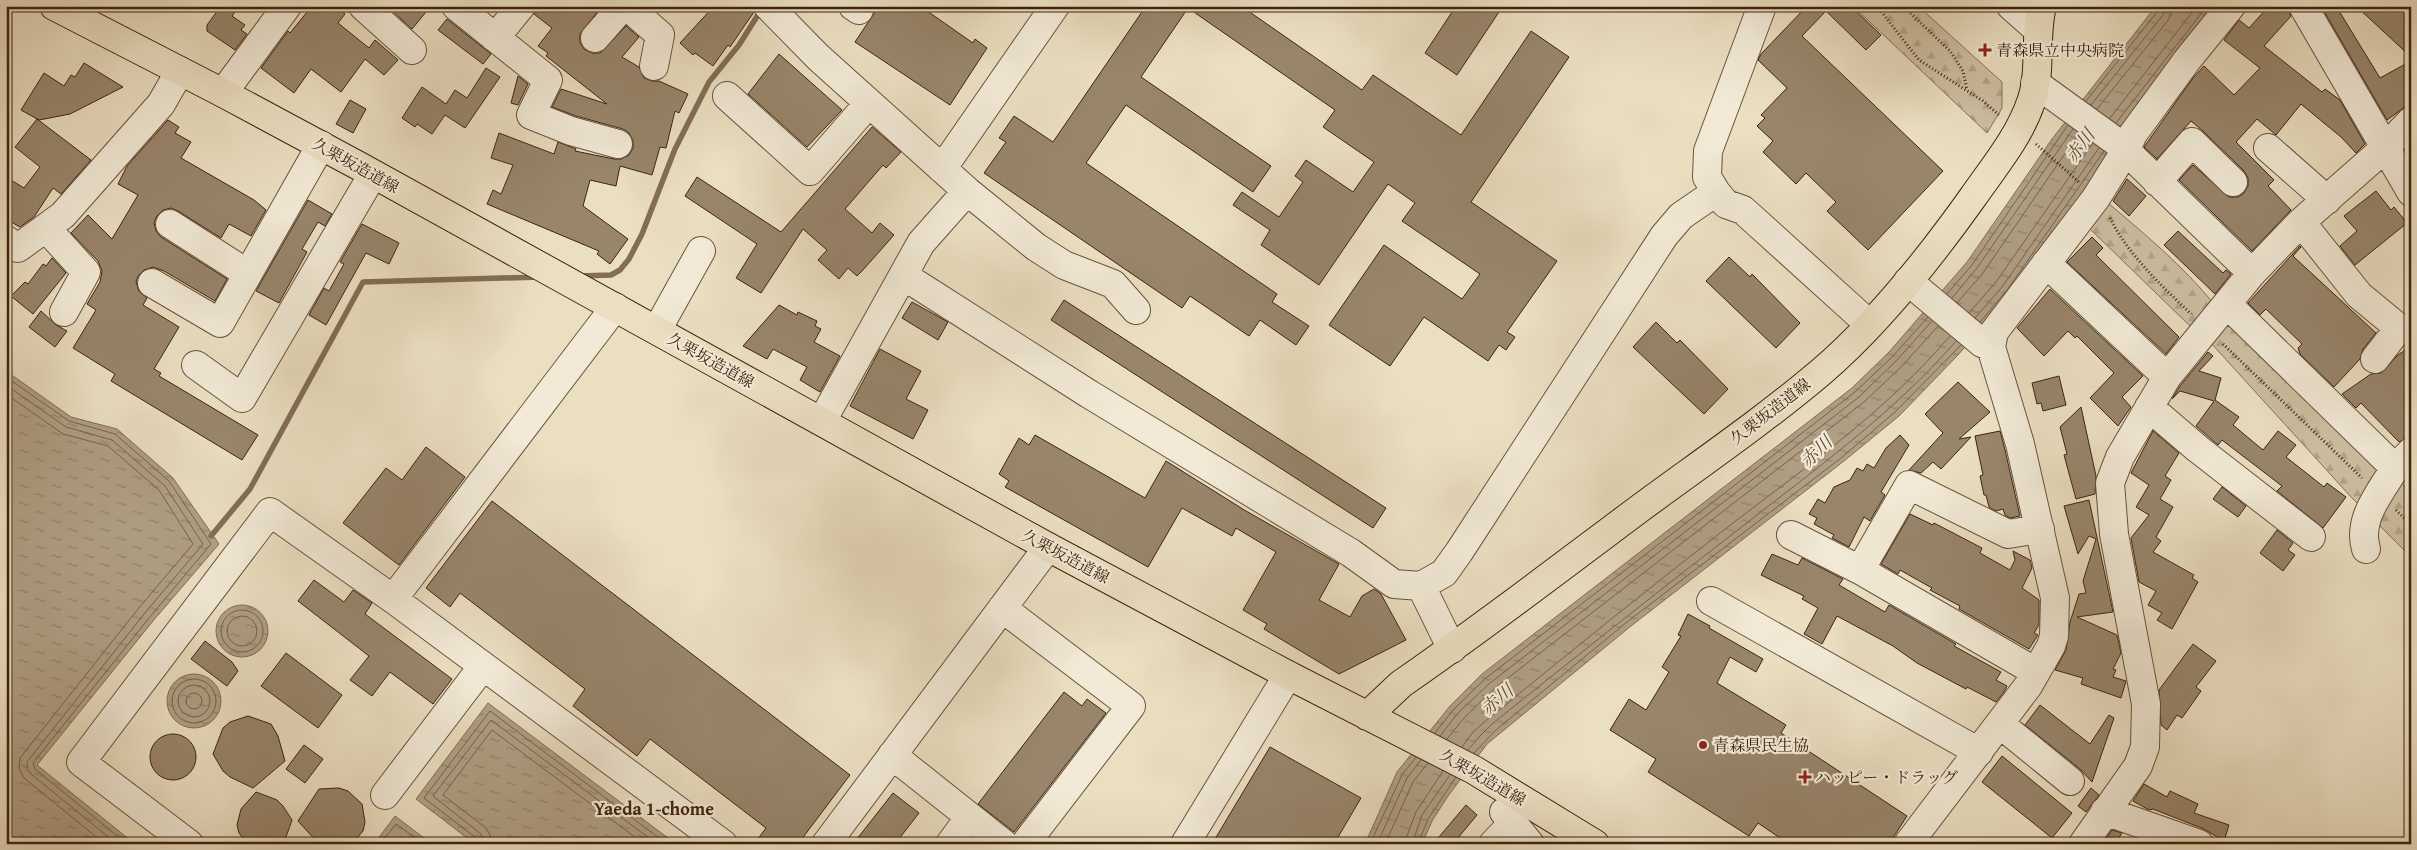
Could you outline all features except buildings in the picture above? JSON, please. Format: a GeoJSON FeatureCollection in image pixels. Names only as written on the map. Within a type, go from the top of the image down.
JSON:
{"type":"FeatureCollection","features":[{"type":"Feature","properties":{"kind":"main road","name":"久栗坂造道線"},"geometry":{"type":"LineString","coordinates":[[61,8],[320,145],[1048,547],[1288,675],[1474,770],[1595,844]]}},
{"type":"Feature","properties":{"kind":"main road","name":"久栗坂造道線"},"geometry":{"type":"LineString","coordinates":[[1367,716],[1401,684],[1452,649],[1822,371],[1869,324],[1908,281],[1954,224],[2014,137],[2032,101],[2040,18]]}},
{"type":"Feature","properties":{"kind":"street"},"geometry":{"type":"LineString","coordinates":[[223,93],[287,6]]}},
{"type":"Feature","properties":{"kind":"street"},"geometry":{"type":"LineString","coordinates":[[363,6],[412,50]]}},
{"type":"Feature","properties":{"kind":"street"},"geometry":{"type":"LineString","coordinates":[[456,6],[548,80],[531,115],[571,131],[618,144]]}},
{"type":"Feature","properties":{"kind":"street"},"geometry":{"type":"LineString","coordinates":[[495,38],[521,6]]}},
{"type":"Feature","properties":{"kind":"street"},"geometry":{"type":"LineString","coordinates":[[596,38],[625,6],[660,35],[654,66]]}},
{"type":"Feature","properties":{"kind":"street"},"geometry":{"type":"LineString","coordinates":[[942,168],[1055,6]]}},
{"type":"Feature","properties":{"kind":"street"},"geometry":{"type":"LineString","coordinates":[[1762,6],[1708,152],[1707,177],[1726,204],[1743,210],[1869,324]]}},
{"type":"Feature","properties":{"kind":"street"},"geometry":{"type":"LineString","coordinates":[[2011,6],[2040,18]]}},
{"type":"Feature","properties":{"kind":"street"},"geometry":{"type":"LineString","coordinates":[[1986,345],[2093,195],[2122,146],[2133,134],[2188,58],[2231,6]]}},
{"type":"Feature","properties":{"kind":"street"},"geometry":{"type":"LineString","coordinates":[[2303,6],[2411,192]]}},
{"type":"Feature","properties":{"kind":"street"},"geometry":{"type":"LineString","coordinates":[[778,10],[818,57],[967,191],[1064,265],[1093,274],[1113,284],[1136,310]]}},
{"type":"Feature","properties":{"kind":"street"},"geometry":{"type":"LineString","coordinates":[[6,240],[18,248],[62,215],[161,104],[180,71]]}},
{"type":"Feature","properties":{"kind":"street"},"geometry":{"type":"LineString","coordinates":[[2035,83],[2122,146],[2252,273]]}},
{"type":"Feature","properties":{"kind":"street"},"geometry":{"type":"LineString","coordinates":[[727,96],[810,170],[869,103]]}},
{"type":"Feature","properties":{"kind":"street"},"geometry":{"type":"LineString","coordinates":[[2083,844],[2138,766],[2145,746],[2146,704],[2114,534],[2110,483],[2120,457],[2166,377],[2252,273],[2301,222],[2385,148],[2411,121]]}},
{"type":"Feature","properties":{"kind":"street"},"geometry":{"type":"LineString","coordinates":[[2158,182],[2192,142],[2233,182]]}},
{"type":"Feature","properties":{"kind":"street"},"geometry":{"type":"LineString","coordinates":[[152,283],[220,323],[320,145]]}},
{"type":"Feature","properties":{"kind":"street"},"geometry":{"type":"LineString","coordinates":[[2268,148],[2327,200]]}},
{"type":"Feature","properties":{"kind":"street"},"geometry":{"type":"LineString","coordinates":[[196,365],[242,398],[373,174]]}},
{"type":"Feature","properties":{"kind":"street"},"geometry":{"type":"LineString","coordinates":[[822,421],[921,243],[967,191]]}},
{"type":"Feature","properties":{"kind":"street"},"geometry":{"type":"LineString","coordinates":[[904,276],[1089,394],[1351,553],[1394,584],[1421,586],[1444,573],[1459,552],[1664,236],[1681,216],[1716,192]]}},
{"type":"Feature","properties":{"kind":"street"},"geometry":{"type":"LineString","coordinates":[[2301,222],[2360,295],[2399,328],[2375,359]]}},
{"type":"Feature","properties":{"kind":"street"},"geometry":{"type":"LineString","coordinates":[[170,224],[248,274]]}},
{"type":"Feature","properties":{"kind":"street"},"geometry":{"type":"LineString","coordinates":[[46,228],[86,272],[64,312]]}},
{"type":"Feature","properties":{"kind":"street"},"geometry":{"type":"LineString","coordinates":[[657,330],[701,251]]}},
{"type":"Feature","properties":{"kind":"street"},"geometry":{"type":"LineString","coordinates":[[2046,263],[2166,377]]}},
{"type":"Feature","properties":{"kind":"street"},"geometry":{"type":"LineString","coordinates":[[1908,281],[1986,345],[2020,444],[2055,598],[2056,612],[2051,646],[2036,672],[2000,724],[1908,844]]}},
{"type":"Feature","properties":{"kind":"street"},"geometry":{"type":"LineString","coordinates":[[2227,304],[2403,460],[2370,511],[2364,527],[2363,539],[2366,549]]}},
{"type":"Feature","properties":{"kind":"street"},"geometry":{"type":"LineString","coordinates":[[393,599],[614,307]]}},
{"type":"Feature","properties":{"kind":"street"},"geometry":{"type":"LineString","coordinates":[[2149,407],[2198,449],[2311,537]]}},
{"type":"Feature","properties":{"kind":"street"},"geometry":{"type":"LineString","coordinates":[[1860,570],[1909,485],[2008,534],[2040,529]]}},
{"type":"Feature","properties":{"kind":"street"},"geometry":{"type":"LineString","coordinates":[[189,844],[81,762],[270,512],[393,599],[723,844]]}},
{"type":"Feature","properties":{"kind":"street"},"geometry":{"type":"LineString","coordinates":[[1790,535],[1860,570],[2036,672]]}},
{"type":"Feature","properties":{"kind":"street"},"geometry":{"type":"LineString","coordinates":[[826,844],[1048,547]]}},
{"type":"Feature","properties":{"kind":"street"},"geometry":{"type":"LineString","coordinates":[[1421,586],[1452,649]]}},
{"type":"Feature","properties":{"kind":"street"},"geometry":{"type":"LineString","coordinates":[[1711,601],[1979,752]]}},
{"type":"Feature","properties":{"kind":"street"},"geometry":{"type":"LineString","coordinates":[[1002,608],[1131,706],[1025,844]]}},
{"type":"Feature","properties":{"kind":"street"},"geometry":{"type":"LineString","coordinates":[[385,795],[483,666]]}},
{"type":"Feature","properties":{"kind":"street"},"geometry":{"type":"LineString","coordinates":[[1185,844],[1288,675]]}},
{"type":"Feature","properties":{"kind":"street"},"geometry":{"type":"LineString","coordinates":[[2000,724],[2070,781]]}},
{"type":"Feature","properties":{"kind":"street"},"geometry":{"type":"LineString","coordinates":[[892,755],[1004,844]]}},
{"type":"Feature","properties":{"kind":"street"},"geometry":{"type":"LineString","coordinates":[[2105,811],[2199,844]]}},
{"type":"Feature","properties":{"kind":"street"},"geometry":{"type":"LineString","coordinates":[[1493,844],[1509,817],[1530,844]]}},
{"type":"Feature","properties":{"kind":"street"},"geometry":{"type":"LineString","coordinates":[[950,844],[969,818]]}},
{"type":"Feature","properties":{"kind":"path"},"geometry":{"type":"LineString","coordinates":[[1877,6],[1919,60],[1945,78],[1968,90],[2005,119]]}},
{"type":"Feature","properties":{"kind":"path"},"geometry":{"type":"LineString","coordinates":[[1903,6],[1950,51],[1963,72],[1968,90]]}},
{"type":"Feature","properties":{"kind":"path"},"geometry":{"type":"LineString","coordinates":[[2040,147],[2103,205],[2121,241],[2162,286],[2194,317]]}},
{"type":"Feature","properties":{"kind":"path"},"geometry":{"type":"LineString","coordinates":[[2220,342],[2411,525]]}},
{"type":"Feature","properties":{"kind":"green space"},"geometry":{"type":"Polygon","coordinates":[[[1853,6],[1918,6],[2002,82],[2002,108],[1987,133],[1853,6]]]}},
{"type":"Feature","properties":{"kind":"green space"},"geometry":{"type":"Polygon","coordinates":[[[2108,203],[2177,264],[2214,304],[2191,327],[2089,228],[2108,203]]]}},
{"type":"Feature","properties":{"kind":"green space"},"geometry":{"type":"Polygon","coordinates":[[[2230,319],[2396,482],[2402,484],[2411,493],[2411,557],[2352,498],[2210,342],[2230,319]]]}},
{"type":"Feature","properties":{"kind":"water","name":"赤川"},"geometry":{"type":"Polygon","coordinates":[[[2156,6],[2222,6],[2011,294],[1958,355],[1899,416],[1631,626],[1487,744],[1448,796],[1432,821],[1422,844],[1365,844],[1397,772],[1450,706],[1482,674],[1852,388],[1889,352],[1967,262],[2052,139],[2156,6]]]}},
{"type":"Feature","properties":{"kind":"water"},"geometry":{"type":"Polygon","coordinates":[[[6,371],[71,417],[117,429],[173,478],[219,544],[153,621],[37,765],[135,844],[6,844],[6,371]]]}},
{"type":"Feature","properties":{"kind":"water"},"geometry":{"type":"Polygon","coordinates":[[[242,605],[256,609],[264,617],[268,631],[264,645],[256,653],[242,657],[228,653],[220,645],[216,631],[220,617],[228,609],[242,605]]]}},
{"type":"Feature","properties":{"kind":"water"},"geometry":{"type":"Polygon","coordinates":[[[189,674],[199,674],[209,678],[217,686],[221,701],[217,716],[209,724],[199,728],[189,728],[179,724],[171,716],[167,706],[167,696],[171,686],[179,678],[189,674]]]}},
{"type":"Feature","properties":{"kind":"water"},"geometry":{"type":"Polygon","coordinates":[[[488,703],[676,844],[475,844],[416,799],[488,703]]]}},
{"type":"Feature","properties":{"kind":"water"},"geometry":{"type":"Polygon","coordinates":[[[395,816],[432,844],[374,844],[395,816]]]}},
{"type":"Feature","properties":{"kind":"waterway"},"geometry":{"type":"LineString","coordinates":[[579,276],[611,275],[620,270],[629,259],[642,234],[675,149],[709,82],[739,45],[761,10]]}},
{"type":"Feature","properties":{"kind":"waterway"},"geometry":{"type":"LineString","coordinates":[[211,536],[250,489],[363,282],[540,277]]}},
{"type":"Feature","properties":{"kind":"place","name":"青森県立中央病院"},"geometry":{"type":"Point","coordinates":[1985,50]}},
{"type":"Feature","properties":{"kind":"place","name":"青森県民生協"},"geometry":{"type":"Point","coordinates":[1703,745]}},
{"type":"Feature","properties":{"kind":"place","name":"ハッピー・ドラッグ"},"geometry":{"type":"Point","coordinates":[1805,777]}},
{"type":"Feature","properties":{"kind":"district","name":"Yaeda 1-chome"},"geometry":{"type":"Point","coordinates":[654,809]}}]}
